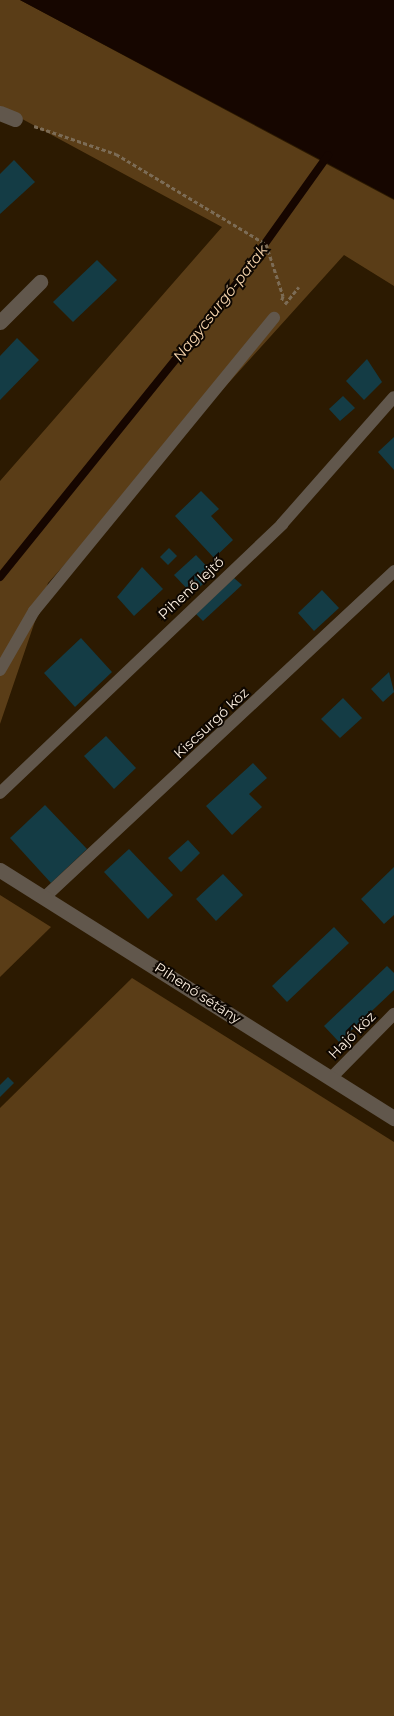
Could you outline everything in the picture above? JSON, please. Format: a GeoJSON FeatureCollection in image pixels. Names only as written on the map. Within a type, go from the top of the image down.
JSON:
{"type":"FeatureCollection","features":[{"type":"Feature","properties":{"kind":"street"},"geometry":{"type":"LineString","coordinates":[[0,113],[15,119]]}},
{"type":"Feature","properties":{"kind":"street"},"geometry":{"type":"LineString","coordinates":[[0,322],[40,282]]}},
{"type":"Feature","properties":{"kind":"street","name":"Pihenő sétány"},"geometry":{"type":"LineString","coordinates":[[0,870],[47,895],[394,1118]]}},
{"type":"Feature","properties":{"kind":"lane"},"geometry":{"type":"LineString","coordinates":[[0,670],[34,611],[274,318]]}},
{"type":"Feature","properties":{"kind":"lane","name":"Pihenő lejtő"},"geometry":{"type":"LineString","coordinates":[[0,793],[282,524],[394,397]]}},
{"type":"Feature","properties":{"kind":"lane","name":"Kiscsurgó köz"},"geometry":{"type":"LineString","coordinates":[[47,895],[394,570]]}},
{"type":"Feature","properties":{"kind":"lane","name":"Hajó köz"},"geometry":{"type":"LineString","coordinates":[[331,1078],[394,1014]]}},
{"type":"Feature","properties":{"kind":"path"},"geometry":{"type":"LineString","coordinates":[[15,119],[116,154],[266,244],[283,296]]}},
{"type":"Feature","properties":{"kind":"shaded area"},"geometry":{"type":"Polygon","coordinates":[[[0,0],[20,0],[394,200],[394,286],[344,255],[48,583],[0,724],[0,481],[222,227],[0,107],[0,0]]]}},
{"type":"Feature","properties":{"kind":"shaded area"},"geometry":{"type":"Polygon","coordinates":[[[20,0],[394,0],[394,199],[325,162],[20,0]]]}},
{"type":"Feature","properties":{"kind":"shaded area"},"geometry":{"type":"Polygon","coordinates":[[[0,895],[51,927],[0,977],[0,895]]]}},
{"type":"Feature","properties":{"kind":"shaded area"},"geometry":{"type":"Polygon","coordinates":[[[132,978],[394,1142],[394,1716],[0,1716],[0,1108],[132,978]]]}},
{"type":"Feature","properties":{"kind":"building"},"geometry":{"type":"Polygon","coordinates":[[[14,160],[35,182],[0,214],[0,174],[14,160]]]}},
{"type":"Feature","properties":{"kind":"building"},"geometry":{"type":"Polygon","coordinates":[[[97,260],[117,280],[73,322],[53,302],[97,260]]]}},
{"type":"Feature","properties":{"kind":"building"},"geometry":{"type":"Polygon","coordinates":[[[17,338],[39,360],[0,400],[0,356],[17,338]]]}},
{"type":"Feature","properties":{"kind":"building"},"geometry":{"type":"Polygon","coordinates":[[[367,359],[382,382],[364,400],[346,381],[367,359]]]}},
{"type":"Feature","properties":{"kind":"building"},"geometry":{"type":"Polygon","coordinates":[[[343,396],[355,408],[340,421],[329,409],[343,396]]]}},
{"type":"Feature","properties":{"kind":"building"},"geometry":{"type":"Polygon","coordinates":[[[394,437],[394,470],[378,452],[394,437]]]}},
{"type":"Feature","properties":{"kind":"building"},"geometry":{"type":"Polygon","coordinates":[[[201,491],[219,509],[211,516],[233,540],[214,558],[175,516],[201,491]]]}},
{"type":"Feature","properties":{"kind":"building"},"geometry":{"type":"Polygon","coordinates":[[[169,548],[177,556],[168,565],[160,557],[169,548]]]}},
{"type":"Feature","properties":{"kind":"building"},"geometry":{"type":"Polygon","coordinates":[[[196,555],[214,574],[192,594],[174,575],[196,555]]]}},
{"type":"Feature","properties":{"kind":"building"},"geometry":{"type":"Polygon","coordinates":[[[142,567],[163,589],[134,616],[117,597],[142,567]]]}},
{"type":"Feature","properties":{"kind":"building"},"geometry":{"type":"Polygon","coordinates":[[[234,578],[242,585],[203,621],[196,614],[234,578]]]}},
{"type":"Feature","properties":{"kind":"building"},"geometry":{"type":"Polygon","coordinates":[[[322,590],[339,608],[314,631],[298,613],[322,590]]]}},
{"type":"Feature","properties":{"kind":"building"},"geometry":{"type":"Polygon","coordinates":[[[81,638],[112,672],[75,707],[44,673],[81,638]]]}},
{"type":"Feature","properties":{"kind":"building"},"geometry":{"type":"Polygon","coordinates":[[[389,672],[394,692],[383,702],[371,689],[389,672]]]}},
{"type":"Feature","properties":{"kind":"building"},"geometry":{"type":"Polygon","coordinates":[[[343,698],[362,718],[340,738],[321,719],[343,698]]]}},
{"type":"Feature","properties":{"kind":"building"},"geometry":{"type":"Polygon","coordinates":[[[106,736],[136,768],[114,789],[84,756],[106,736]]]}},
{"type":"Feature","properties":{"kind":"building"},"geometry":{"type":"Polygon","coordinates":[[[253,763],[267,778],[249,794],[262,807],[232,835],[206,806],[253,763]]]}},
{"type":"Feature","properties":{"kind":"building"},"geometry":{"type":"Polygon","coordinates":[[[45,805],[87,849],[51,883],[10,838],[45,805]]]}},
{"type":"Feature","properties":{"kind":"building"},"geometry":{"type":"Polygon","coordinates":[[[188,840],[200,853],[181,872],[168,858],[188,840]]]}},
{"type":"Feature","properties":{"kind":"building"},"geometry":{"type":"Polygon","coordinates":[[[129,849],[173,895],[148,919],[104,872],[129,849]]]}},
{"type":"Feature","properties":{"kind":"building"},"geometry":{"type":"Polygon","coordinates":[[[394,867],[394,915],[384,924],[361,899],[394,867]]]}},
{"type":"Feature","properties":{"kind":"building"},"geometry":{"type":"Polygon","coordinates":[[[223,874],[243,895],[216,921],[196,899],[223,874]]]}},
{"type":"Feature","properties":{"kind":"building"},"geometry":{"type":"Polygon","coordinates":[[[334,927],[349,943],[287,1002],[272,986],[334,927]]]}},
{"type":"Feature","properties":{"kind":"building"},"geometry":{"type":"Polygon","coordinates":[[[387,966],[394,973],[394,990],[339,1042],[324,1026],[387,966]]]}},
{"type":"Feature","properties":{"kind":"building"},"geometry":{"type":"Polygon","coordinates":[[[8,1077],[14,1083],[0,1097],[0,1085],[8,1077]]]}},
{"type":"Feature","properties":{"kind":"waterway","name":"Nagycsurgó-patak"},"geometry":{"type":"LineString","coordinates":[[0,577],[234,287],[328,155]]}}]}
